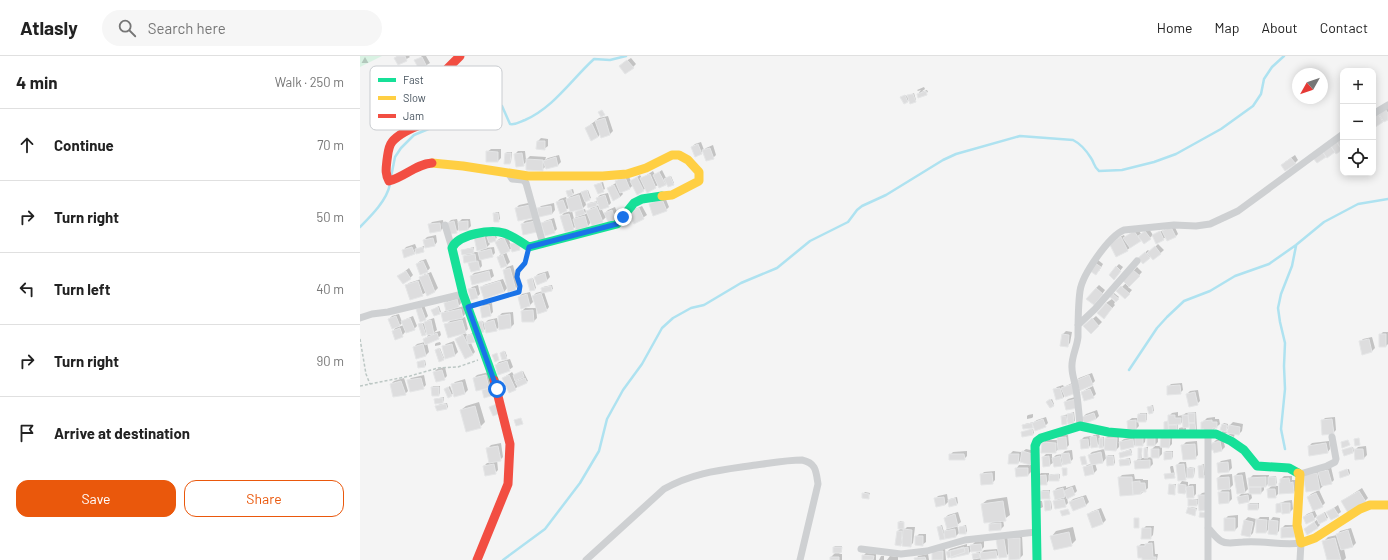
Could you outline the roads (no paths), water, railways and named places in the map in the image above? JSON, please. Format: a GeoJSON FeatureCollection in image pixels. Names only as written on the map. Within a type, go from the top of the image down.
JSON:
{"type":"FeatureCollection","features":[{"type":"Feature","properties":{"kind":"street"},"geometry":{"type":"LineString","coordinates":[[450,66],[460,56]]}},
{"type":"Feature","properties":{"kind":"street"},"geometry":{"type":"LineString","coordinates":[[1376,112],[1388,105]]}},
{"type":"Feature","properties":{"kind":"street"},"geometry":{"type":"LineString","coordinates":[[412,130],[398,137],[390,145],[386,176],[389,181],[393,181],[420,165],[431,163],[463,166],[528,176],[597,176],[627,174],[646,168],[672,155],[679,155],[688,160],[699,172],[699,181],[694,185],[672,195],[656,197],[634,203],[617,224],[529,247],[509,235],[495,231],[461,238],[452,248]]}},
{"type":"Feature","properties":{"kind":"street"},"geometry":{"type":"LineString","coordinates":[[1080,426],[1072,368],[1078,339],[1080,290],[1085,277],[1097,258],[1118,234],[1124,230],[1210,224],[1238,211],[1340,136]]}},
{"type":"Feature","properties":{"kind":"street"},"geometry":{"type":"LineString","coordinates":[[509,174],[512,179],[523,180],[526,183],[543,244]]}},
{"type":"Feature","properties":{"kind":"street"},"geometry":{"type":"LineString","coordinates":[[445,225],[463,294],[497,389],[510,444],[508,484],[477,560]]}},
{"type":"Feature","properties":{"kind":"street"},"geometry":{"type":"LineString","coordinates":[[1078,325],[1095,309],[1137,260]]}},
{"type":"Feature","properties":{"kind":"street"},"geometry":{"type":"LineString","coordinates":[[360,318],[463,294]]}},
{"type":"Feature","properties":{"kind":"street"},"geometry":{"type":"LineString","coordinates":[[1037,560],[1035,446],[1037,441],[1041,438],[1080,426],[1108,432],[1132,434],[1216,434],[1231,441],[1244,450],[1257,466],[1289,468],[1300,474],[1335,462],[1336,459],[1332,437]]}},
{"type":"Feature","properties":{"kind":"street"},"geometry":{"type":"LineString","coordinates":[[1208,435],[1208,560]]}},
{"type":"Feature","properties":{"kind":"street"},"geometry":{"type":"LineString","coordinates":[[586,560],[664,489],[675,483],[693,475],[802,460],[809,461],[813,466],[816,471],[818,484],[800,560]]}},
{"type":"Feature","properties":{"kind":"street"},"geometry":{"type":"LineString","coordinates":[[1300,474],[1298,525],[1301,543],[1300,560]]}},
{"type":"Feature","properties":{"kind":"street"},"geometry":{"type":"LineString","coordinates":[[1208,528],[1221,541],[1227,543],[1250,541],[1291,545],[1315,538],[1360,509],[1370,505],[1388,505]]}},
{"type":"Feature","properties":{"kind":"street"},"geometry":{"type":"LineString","coordinates":[[861,549],[901,554],[927,551],[965,540],[1036,532]]}},
{"type":"Feature","properties":{"kind":"waterway"},"geometry":{"type":"LineString","coordinates":[[502,106],[510,124],[518,123],[535,115],[554,101],[594,59],[610,60],[626,56]]}},
{"type":"Feature","properties":{"kind":"waterway"},"geometry":{"type":"LineString","coordinates":[[503,560],[545,529],[580,483],[599,451],[607,419],[623,390],[642,364],[662,328],[673,318],[691,308],[704,305],[741,283],[777,268],[810,241],[848,222],[862,206],[886,195],[943,160],[956,154],[1020,136],[1073,140],[1085,150],[1099,171],[1122,170],[1154,162],[1176,154],[1221,129],[1253,106],[1261,94],[1264,79],[1272,67],[1284,56]]}},
{"type":"Feature","properties":{"kind":"waterway"},"geometry":{"type":"LineString","coordinates":[[391,177],[395,157],[401,148],[414,135],[426,130]]}},
{"type":"Feature","properties":{"kind":"waterway"},"geometry":{"type":"LineString","coordinates":[[360,227],[386,196],[390,184]]}},
{"type":"Feature","properties":{"kind":"waterway"},"geometry":{"type":"LineString","coordinates":[[1129,370],[1157,328],[1184,301],[1210,291],[1235,276],[1269,264],[1296,245],[1324,222],[1358,204],[1388,199]]}},
{"type":"Feature","properties":{"kind":"waterway"},"geometry":{"type":"LineString","coordinates":[[1285,449],[1281,429],[1285,389],[1285,343],[1278,308],[1281,294],[1292,266],[1296,246]]}}]}
